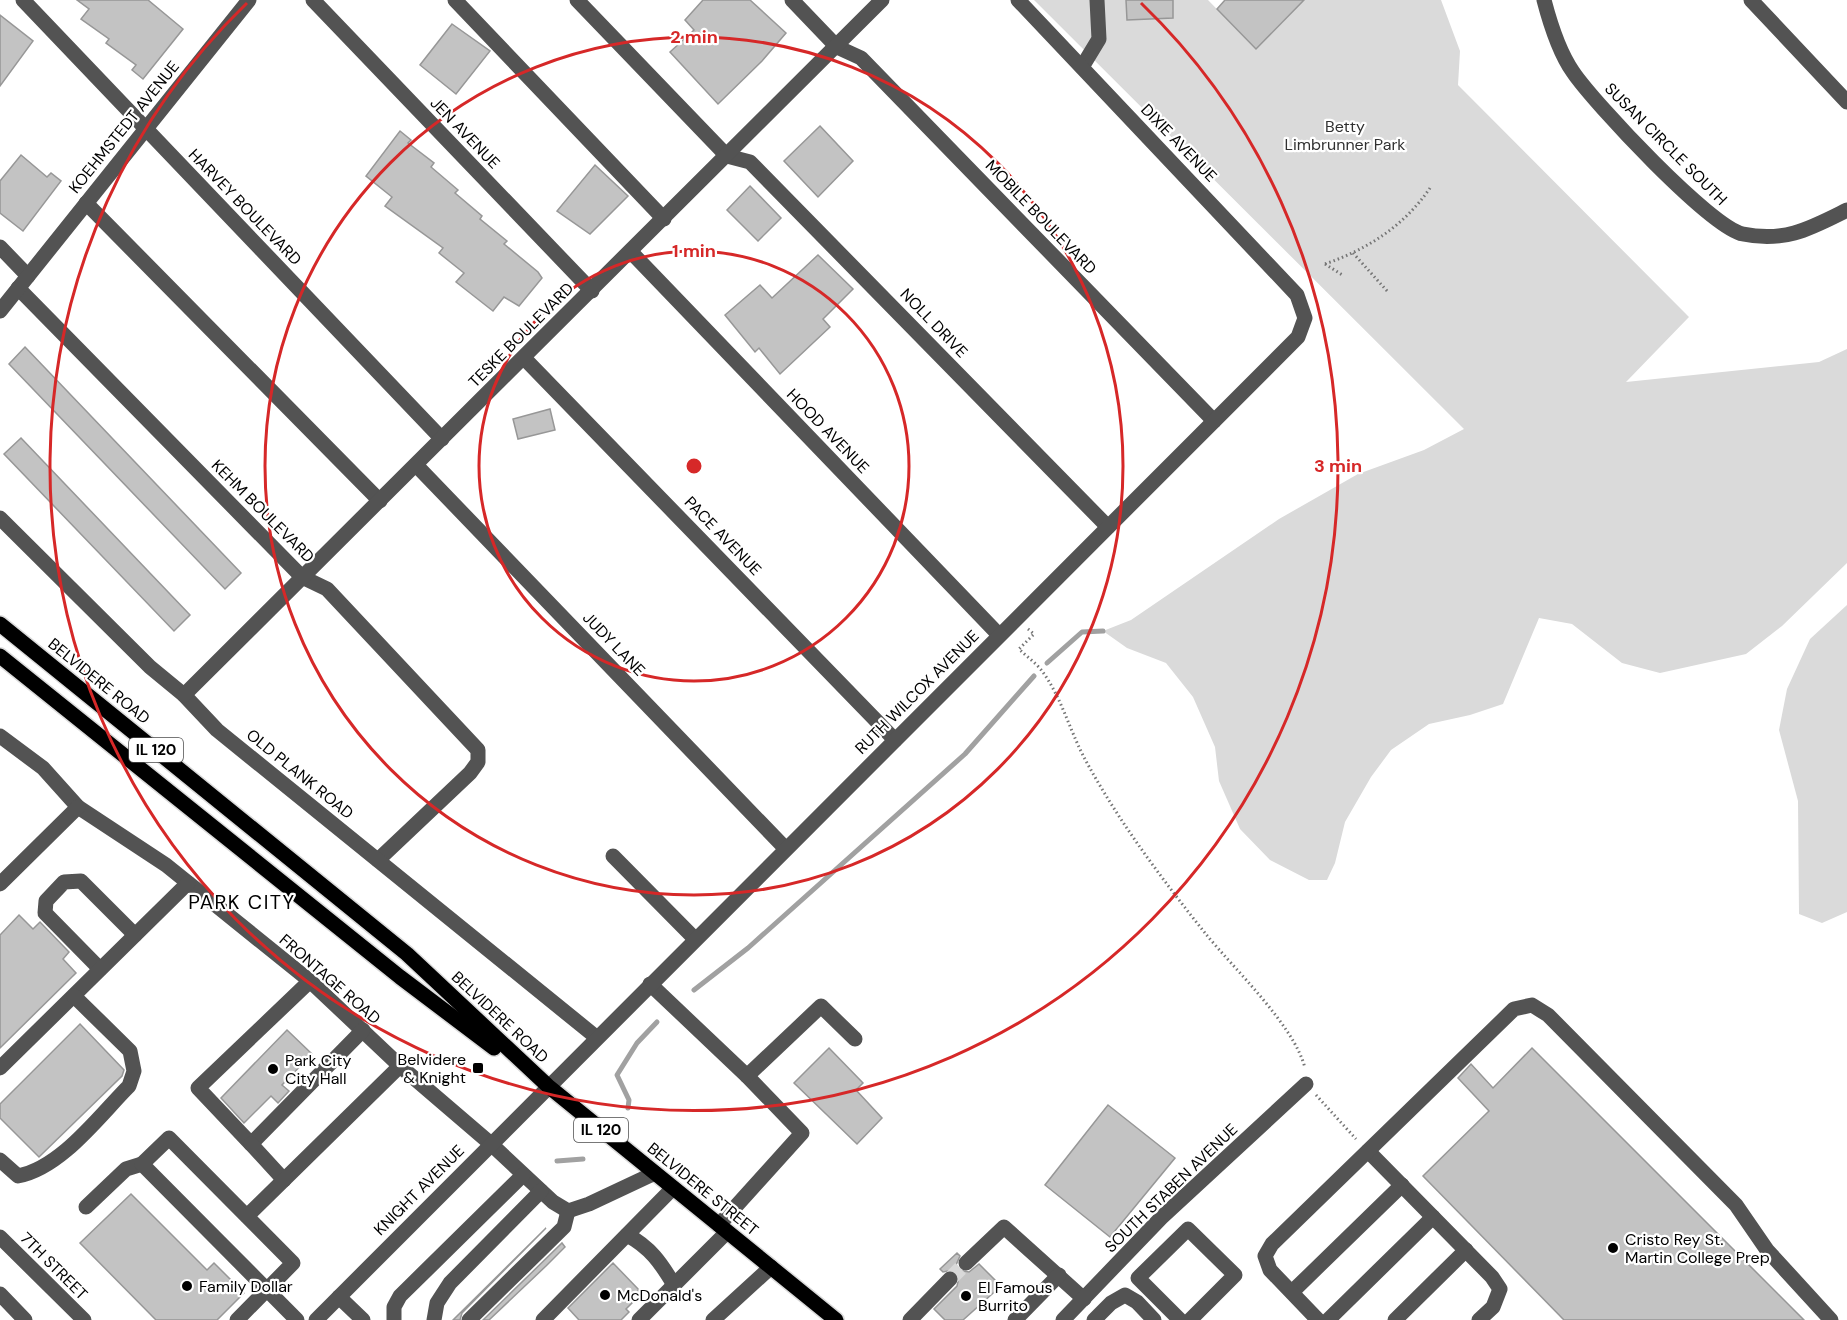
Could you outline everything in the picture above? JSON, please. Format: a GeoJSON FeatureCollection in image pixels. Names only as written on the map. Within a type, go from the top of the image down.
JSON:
{"type":"FeatureCollection","features":[{"type":"Feature","properties":{"kind":"main road","name":"BELVIDERE ROAD"},"geometry":{"type":"LineString","coordinates":[[0,624],[407,954],[548,1086]]}},
{"type":"Feature","properties":{"kind":"main road","name":"BELVIDERE ROAD"},"geometry":{"type":"LineString","coordinates":[[0,656],[400,977],[548,1086]]}},
{"type":"Feature","properties":{"kind":"main road","name":"BELVIDERE STREET"},"geometry":{"type":"LineString","coordinates":[[548,1086],[836,1320]]}},
{"type":"Feature","properties":{"kind":"street","name":"HARVEY BOULEVARD"},"geometry":{"type":"LineString","coordinates":[[23,0],[442,439]]}},
{"type":"Feature","properties":{"kind":"street","name":"KOEHMSTEDT AVENUE"},"geometry":{"type":"LineString","coordinates":[[0,311],[249,0]]}},
{"type":"Feature","properties":{"kind":"street","name":"JEN AVENUE"},"geometry":{"type":"LineString","coordinates":[[313,0],[592,291]]}},
{"type":"Feature","properties":{"kind":"street"},"geometry":{"type":"LineString","coordinates":[[455,0],[664,219]]}},
{"type":"Feature","properties":{"kind":"street"},"geometry":{"type":"LineString","coordinates":[[577,0],[727,156]]}},
{"type":"Feature","properties":{"kind":"street","name":"MOBILE BOULEVARD"},"geometry":{"type":"LineString","coordinates":[[792,0],[837,47],[861,58],[1214,421]]}},
{"type":"Feature","properties":{"kind":"street","name":"TESKE BOULEVARD"},"geometry":{"type":"LineString","coordinates":[[184,694],[592,291],[882,0]]}},
{"type":"Feature","properties":{"kind":"street","name":"DIXIE AVENUE"},"geometry":{"type":"LineString","coordinates":[[1018,0],[1275,270],[1297,295],[1305,318]]}},
{"type":"Feature","properties":{"kind":"street"},"geometry":{"type":"LineString","coordinates":[[1082,67],[1099,39],[1097,0]]}},
{"type":"Feature","properties":{"kind":"street","name":"SUSAN CIRCLE SOUTH"},"geometry":{"type":"LineString","coordinates":[[1544,0],[1572,70],[1592,95],[1699,207],[1720,224],[1741,234],[1768,237],[1792,236],[1847,210]]}},
{"type":"Feature","properties":{"kind":"street"},"geometry":{"type":"LineString","coordinates":[[1751,0],[1847,102]]}},
{"type":"Feature","properties":{"kind":"street","name":"NOLL DRIVE"},"geometry":{"type":"LineString","coordinates":[[727,156],[750,162],[1108,526]]}},
{"type":"Feature","properties":{"kind":"street"},"geometry":{"type":"LineString","coordinates":[[86,203],[380,501]]}},
{"type":"Feature","properties":{"kind":"street","name":"KEHM BOULEVARD"},"geometry":{"type":"LineString","coordinates":[[0,247],[23,282],[302,577],[327,590],[478,750],[478,762],[470,773],[378,860]]}},
{"type":"Feature","properties":{"kind":"street","name":"HOOD AVENUE"},"geometry":{"type":"LineString","coordinates":[[631,252],[999,635]]}},
{"type":"Feature","properties":{"kind":"street","name":"RUTH WILCOX AVENUE"},"geometry":{"type":"LineString","coordinates":[[548,1086],[1298,337],[1305,318]]}},
{"type":"Feature","properties":{"kind":"street","name":"PACE AVENUE"},"geometry":{"type":"LineString","coordinates":[[524,358],[895,740]]}},
{"type":"Feature","properties":{"kind":"street","name":"JUDY LANE"},"geometry":{"type":"LineString","coordinates":[[416,465],[785,848]]}},
{"type":"Feature","properties":{"kind":"street","name":"OLD PLANK ROAD"},"geometry":{"type":"LineString","coordinates":[[0,518],[150,667],[184,694],[217,730],[596,1037]]}},
{"type":"Feature","properties":{"kind":"street","name":"FRONTAGE ROAD"},"geometry":{"type":"LineString","coordinates":[[0,736],[43,768],[78,807],[166,865],[310,981],[400,1066],[491,1143],[541,1191],[568,1211]]}},
{"type":"Feature","properties":{"kind":"street"},"geometry":{"type":"LineString","coordinates":[[0,884],[78,807]]}},
{"type":"Feature","properties":{"kind":"street"},"geometry":{"type":"LineString","coordinates":[[613,856],[695,939]]}},
{"type":"Feature","properties":{"kind":"street"},"geometry":{"type":"LineString","coordinates":[[100,969],[45,913],[46,901],[64,882],[81,881],[135,935]]}},
{"type":"Feature","properties":{"kind":"street"},"geometry":{"type":"LineString","coordinates":[[0,1068],[188,883]]}},
{"type":"Feature","properties":{"kind":"street"},"geometry":{"type":"LineString","coordinates":[[284,1180],[198,1088],[310,981]]}},
{"type":"Feature","properties":{"kind":"street"},"geometry":{"type":"LineString","coordinates":[[639,1320],[674,1285],[802,1133],[747,1076],[650,984]]}},
{"type":"Feature","properties":{"kind":"street"},"geometry":{"type":"LineString","coordinates":[[0,1160],[18,1176],[34,1173],[56,1160],[129,1086],[134,1071],[130,1052],[74,996]]}},
{"type":"Feature","properties":{"kind":"street"},"geometry":{"type":"LineString","coordinates":[[1318,1320],[1270,1270],[1265,1256],[1272,1244],[1514,1009],[1532,1005],[1548,1015],[1736,1205],[1767,1250],[1831,1320]]}},
{"type":"Feature","properties":{"kind":"street"},"geometry":{"type":"LineString","coordinates":[[747,1076],[821,1006],[855,1039]]}},
{"type":"Feature","properties":{"kind":"street"},"geometry":{"type":"LineString","coordinates":[[251,1144],[363,1030]]}},
{"type":"Feature","properties":{"kind":"street"},"geometry":{"type":"LineString","coordinates":[[247,1216],[400,1066]]}},
{"type":"Feature","properties":{"kind":"street","name":"SOUTH STABEN AVENUE"},"geometry":{"type":"LineString","coordinates":[[1063,1320],[1161,1218],[1306,1084]]}},
{"type":"Feature","properties":{"kind":"street","name":"KNIGHT AVENUE"},"geometry":{"type":"LineString","coordinates":[[326,1317],[339,1297],[548,1086]]}},
{"type":"Feature","properties":{"kind":"street"},"geometry":{"type":"LineString","coordinates":[[86,1207],[126,1169],[142,1164],[169,1138],[293,1263],[237,1320]]}},
{"type":"Feature","properties":{"kind":"street"},"geometry":{"type":"LineString","coordinates":[[1368,1151],[1466,1250],[1500,1289],[1493,1307],[1479,1320]]}},
{"type":"Feature","properties":{"kind":"street"},"geometry":{"type":"LineString","coordinates":[[142,1164],[297,1320]]}},
{"type":"Feature","properties":{"kind":"street"},"geometry":{"type":"LineString","coordinates":[[469,1320],[564,1227],[568,1211],[590,1204],[655,1173]]}},
{"type":"Feature","properties":{"kind":"street"},"geometry":{"type":"LineString","coordinates":[[394,1320],[394,1307],[400,1296],[523,1174]]}},
{"type":"Feature","properties":{"kind":"street"},"geometry":{"type":"LineString","coordinates":[[1292,1292],[1402,1185]]}},
{"type":"Feature","properties":{"kind":"street"},"geometry":{"type":"LineString","coordinates":[[543,1320],[673,1188]]}},
{"type":"Feature","properties":{"kind":"street"},"geometry":{"type":"LineString","coordinates":[[434,1320],[438,1303],[450,1283],[541,1191]]}},
{"type":"Feature","properties":{"kind":"street"},"geometry":{"type":"LineString","coordinates":[[1328,1320],[1433,1217]]}},
{"type":"Feature","properties":{"kind":"street"},"geometry":{"type":"LineString","coordinates":[[966,1263],[1004,1227],[1084,1299]]}},
{"type":"Feature","properties":{"kind":"street"},"geometry":{"type":"LineString","coordinates":[[1180,1320],[1138,1278],[1188,1229],[1235,1275],[1190,1320]]}},
{"type":"Feature","properties":{"kind":"street"},"geometry":{"type":"LineString","coordinates":[[627,1235],[642,1243],[657,1257],[674,1285]]}},
{"type":"Feature","properties":{"kind":"street","name":"7TH STREET"},"geometry":{"type":"LineString","coordinates":[[2,1242],[84,1320]]}},
{"type":"Feature","properties":{"kind":"street"},"geometry":{"type":"LineString","coordinates":[[1395,1320],[1466,1250]]}},
{"type":"Feature","properties":{"kind":"street"},"geometry":{"type":"LineString","coordinates":[[713,1320],[771,1267]]}},
{"type":"Feature","properties":{"kind":"street"},"geometry":{"type":"LineString","coordinates":[[1015,1320],[1059,1275]]}},
{"type":"Feature","properties":{"kind":"street"},"geometry":{"type":"LineString","coordinates":[[910,1320],[950,1279]]}},
{"type":"Feature","properties":{"kind":"street"},"geometry":{"type":"LineString","coordinates":[[0,1294],[25,1320]]}},
{"type":"Feature","properties":{"kind":"street"},"geometry":{"type":"LineString","coordinates":[[1094,1320],[1111,1303],[1125,1295],[1137,1302],[1155,1320]]}},
{"type":"Feature","properties":{"kind":"street"},"geometry":{"type":"LineString","coordinates":[[339,1297],[363,1320]]}},
{"type":"Feature","properties":{"kind":"path"},"geometry":{"type":"LineString","coordinates":[[1344,276],[1325,264],[1353,253],[1388,233],[1409,214],[1430,188]]}},
{"type":"Feature","properties":{"kind":"path"},"geometry":{"type":"LineString","coordinates":[[1353,253],[1388,292]]}},
{"type":"Feature","properties":{"kind":"path"},"geometry":{"type":"LineString","coordinates":[[1028,657],[1042,670],[1058,699],[1085,760],[1162,877],[1284,1028],[1304,1065],[1306,1084],[1368,1151]]}},
{"type":"Feature","properties":{"kind":"green space","name":"Betty Limbrunner Park"},"geometry":{"type":"Polygon","coordinates":[[[1034,0],[1208,0],[1256,49],[1304,0],[1441,0],[1460,51],[1458,85],[1689,317],[1626,382],[1819,362],[1847,349],[1847,563],[1782,626],[1746,654],[1660,673],[1622,663],[1572,624],[1539,618],[1503,704],[1470,715],[1429,724],[1391,750],[1371,777],[1345,822],[1335,863],[1327,880],[1309,880],[1270,860],[1240,829],[1219,781],[1215,747],[1193,697],[1166,663],[1127,648],[1103,631],[1131,620],[1279,519],[1358,474],[1424,450],[1464,429],[1034,0]]]}},
{"type":"Feature","properties":{"kind":"green space"},"geometry":{"type":"Polygon","coordinates":[[[1847,605],[1847,912],[1822,923],[1799,914],[1798,801],[1779,730],[1787,689],[1810,639],[1847,605]]]}},
{"type":"Feature","properties":{"kind":"building"},"geometry":{"type":"Polygon","coordinates":[[[77,0],[148,0],[183,29],[143,79],[132,70],[136,65],[106,43],[109,39],[81,19],[89,9],[77,0]]]}},
{"type":"Feature","properties":{"kind":"building"},"geometry":{"type":"Polygon","coordinates":[[[703,0],[750,0],[786,33],[762,61],[718,104],[670,52],[694,30],[685,20],[703,0]]]}},
{"type":"Feature","properties":{"kind":"building"},"geometry":{"type":"Polygon","coordinates":[[[1126,0],[1173,0],[1173,18],[1127,20],[1126,0]]]}},
{"type":"Feature","properties":{"kind":"building"},"geometry":{"type":"Polygon","coordinates":[[[1225,0],[1304,0],[1256,49],[1217,9],[1225,0]]]}},
{"type":"Feature","properties":{"kind":"building"},"geometry":{"type":"Polygon","coordinates":[[[0,15],[33,41],[0,86],[0,15]]]}},
{"type":"Feature","properties":{"kind":"building"},"geometry":{"type":"Polygon","coordinates":[[[452,24],[490,51],[456,94],[420,65],[452,24]]]}},
{"type":"Feature","properties":{"kind":"building"},"geometry":{"type":"Polygon","coordinates":[[[820,126],[853,161],[818,197],[784,161],[820,126]]]}},
{"type":"Feature","properties":{"kind":"building"},"geometry":{"type":"Polygon","coordinates":[[[400,131],[411,140],[408,143],[434,163],[431,167],[458,190],[455,193],[482,216],[480,219],[507,241],[504,244],[538,272],[542,278],[519,306],[504,297],[493,311],[456,282],[464,273],[439,253],[443,248],[385,206],[392,197],[366,176],[400,131]]]}},
{"type":"Feature","properties":{"kind":"building"},"geometry":{"type":"Polygon","coordinates":[[[21,155],[47,177],[51,173],[61,181],[23,231],[0,213],[0,181],[21,155]]]}},
{"type":"Feature","properties":{"kind":"building"},"geometry":{"type":"Polygon","coordinates":[[[595,165],[628,196],[590,234],[557,211],[595,165]]]}},
{"type":"Feature","properties":{"kind":"building"},"geometry":{"type":"Polygon","coordinates":[[[750,186],[781,218],[758,241],[727,210],[750,186]]]}},
{"type":"Feature","properties":{"kind":"building"},"geometry":{"type":"Polygon","coordinates":[[[818,255],[853,289],[823,319],[830,327],[780,374],[759,348],[755,352],[725,315],[760,285],[772,298],[818,255]]]}},
{"type":"Feature","properties":{"kind":"building"},"geometry":{"type":"Polygon","coordinates":[[[25,347],[241,573],[225,589],[9,364],[25,347]]]}},
{"type":"Feature","properties":{"kind":"building"},"geometry":{"type":"Polygon","coordinates":[[[550,409],[555,430],[518,439],[513,419],[550,409]]]}},
{"type":"Feature","properties":{"kind":"building"},"geometry":{"type":"Polygon","coordinates":[[[21,438],[190,615],[174,631],[4,454],[21,438]]]}},
{"type":"Feature","properties":{"kind":"building"},"geometry":{"type":"Polygon","coordinates":[[[19,915],[33,929],[40,922],[69,952],[63,959],[76,973],[0,1048],[0,935],[19,915]]]}},
{"type":"Feature","properties":{"kind":"building"},"geometry":{"type":"Polygon","coordinates":[[[80,1024],[124,1070],[122,1076],[39,1157],[0,1118],[0,1104],[80,1024]]]}},
{"type":"Feature","properties":{"kind":"building","name":"Park City City Hall"},"geometry":{"type":"Polygon","coordinates":[[[287,1030],[312,1054],[282,1085],[289,1091],[278,1103],[271,1096],[244,1123],[221,1098],[287,1030]]]}},
{"type":"Feature","properties":{"kind":"building"},"geometry":{"type":"Polygon","coordinates":[[[829,1048],[863,1083],[856,1090],[882,1118],[857,1144],[794,1083],[829,1048]]]}},
{"type":"Feature","properties":{"kind":"building","name":"Cristo Rey St. Martin College Prep"},"geometry":{"type":"Polygon","coordinates":[[[1532,1048],[1804,1320],[1564,1320],[1423,1176],[1489,1111],[1458,1078],[1471,1064],[1493,1088],[1532,1048]]]}},
{"type":"Feature","properties":{"kind":"building"},"geometry":{"type":"Polygon","coordinates":[[[1108,1105],[1175,1158],[1110,1237],[1045,1185],[1108,1105]]]}},
{"type":"Feature","properties":{"kind":"building"},"geometry":{"type":"Polygon","coordinates":[[[131,1194],[207,1270],[214,1263],[244,1293],[217,1320],[156,1320],[80,1243],[131,1194]]]}},
{"type":"Feature","properties":{"kind":"building"},"geometry":{"type":"Polygon","coordinates":[[[546,1228],[462,1313],[460,1320],[453,1320],[546,1228]]]}},
{"type":"Feature","properties":{"kind":"building"},"geometry":{"type":"Polygon","coordinates":[[[562,1243],[565,1247],[546,1266],[489,1320],[483,1320],[562,1243]]]}},
{"type":"Feature","properties":{"kind":"building","name":"El Famous Burrito"},"geometry":{"type":"Polygon","coordinates":[[[957,1253],[960,1256],[956,1265],[959,1270],[969,1272],[979,1264],[1001,1286],[963,1320],[945,1320],[934,1309],[957,1286],[959,1277],[953,1270],[943,1272],[940,1269],[957,1253]]]}},
{"type":"Feature","properties":{"kind":"building","name":"McDonald's"},"geometry":{"type":"Polygon","coordinates":[[[613,1263],[639,1290],[629,1300],[632,1303],[626,1309],[629,1312],[621,1320],[579,1320],[568,1308],[613,1263]]]}},
{"type":"Feature","properties":{"kind":"waterway"},"geometry":{"type":"LineString","coordinates":[[1047,663],[1082,632],[1103,631]]}},
{"type":"Feature","properties":{"kind":"waterway"},"geometry":{"type":"LineString","coordinates":[[694,990],[748,948],[965,754],[1034,676]]}},
{"type":"Feature","properties":{"kind":"waterway"},"geometry":{"type":"LineString","coordinates":[[628,1108],[629,1100],[617,1075],[637,1043],[657,1022]]}},
{"type":"Feature","properties":{"kind":"waterway"},"geometry":{"type":"LineString","coordinates":[[557,1161],[583,1159]]}},
{"type":"Feature","properties":{"kind":"tunnel"},"geometry":{"type":"LineString","coordinates":[[950,1279],[966,1263]]}},
{"type":"Feature","properties":{"kind":"place","name":"Belvidere & Knight"},"geometry":{"type":"Point","coordinates":[478,1068]}},
{"type":"Feature","properties":{"kind":"place","name":"Park City City Hall"},"geometry":{"type":"Point","coordinates":[273,1069]}},
{"type":"Feature","properties":{"kind":"place","name":"Cristo Rey St. Martin College Prep"},"geometry":{"type":"Point","coordinates":[1613,1248]}},
{"type":"Feature","properties":{"kind":"place","name":"Family Dollar"},"geometry":{"type":"Point","coordinates":[187,1286]}},
{"type":"Feature","properties":{"kind":"place","name":"McDonald's"},"geometry":{"type":"Point","coordinates":[605,1295]}},
{"type":"Feature","properties":{"kind":"place","name":"El Famous Burrito"},"geometry":{"type":"Point","coordinates":[966,1296]}},
{"type":"Feature","properties":{"kind":"district","name":"PARK CITY"},"geometry":{"type":"Point","coordinates":[242,902]}}]}
